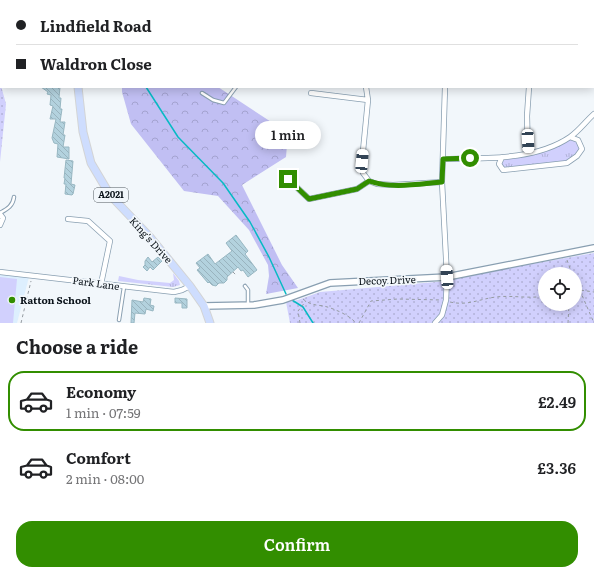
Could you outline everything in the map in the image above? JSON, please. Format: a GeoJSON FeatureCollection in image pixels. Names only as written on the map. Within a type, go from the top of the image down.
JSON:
{"type":"FeatureCollection","features":[{"type":"Feature","properties":{"kind":"main road","name":"King's Drive"},"geometry":{"type":"LineString","coordinates":[[78,88],[83,132],[91,163],[110,195],[150,237],[190,286],[204,306],[210,323]]}},
{"type":"Feature","properties":{"kind":"street"},"geometry":{"type":"LineString","coordinates":[[366,88],[368,100],[362,161],[363,173],[369,181],[377,184],[393,185],[442,182]]}},
{"type":"Feature","properties":{"kind":"street"},"geometry":{"type":"LineString","coordinates":[[435,323],[442,315],[446,300],[447,277],[442,182],[445,88]]}},
{"type":"Feature","properties":{"kind":"street"},"geometry":{"type":"LineString","coordinates":[[528,153],[527,116],[529,88]]}},
{"type":"Feature","properties":{"kind":"street"},"geometry":{"type":"LineString","coordinates":[[311,93],[368,100]]}},
{"type":"Feature","properties":{"kind":"street"},"geometry":{"type":"LineString","coordinates":[[443,159],[502,157],[550,148],[570,137],[594,114]]}},
{"type":"Feature","properties":{"kind":"street"},"geometry":{"type":"LineString","coordinates":[[502,157],[498,164],[503,170],[567,163],[582,149],[578,140],[570,137]]}},
{"type":"Feature","properties":{"kind":"street"},"geometry":{"type":"LineString","coordinates":[[288,179],[309,199],[357,189],[369,181]]}},
{"type":"Feature","properties":{"kind":"street"},"geometry":{"type":"LineString","coordinates":[[0,214],[3,218],[0,225]]}},
{"type":"Feature","properties":{"kind":"street"},"geometry":{"type":"LineString","coordinates":[[68,219],[88,221],[110,241],[101,284]]}},
{"type":"Feature","properties":{"kind":"street","name":"Decoy Drive"},"geometry":{"type":"LineString","coordinates":[[204,306],[248,305],[283,300],[330,283],[447,277],[594,248]]}},
{"type":"Feature","properties":{"kind":"street","name":"Park Lane"},"geometry":{"type":"LineString","coordinates":[[0,272],[174,292],[190,286]]}},
{"type":"Feature","properties":{"kind":"lane"},"geometry":{"type":"LineString","coordinates":[[202,93],[213,100],[224,103],[235,88]]}},
{"type":"Feature","properties":{"kind":"lane"},"geometry":{"type":"LineString","coordinates":[[0,214],[10,207],[13,203],[14,197]]}},
{"type":"Feature","properties":{"kind":"lane"},"geometry":{"type":"LineString","coordinates":[[245,286],[248,290],[248,305]]}},
{"type":"Feature","properties":{"kind":"lane"},"geometry":{"type":"LineString","coordinates":[[119,320],[124,287]]}},
{"type":"Feature","properties":{"kind":"path"},"geometry":{"type":"LineString","coordinates":[[565,254],[570,267]]}},
{"type":"Feature","properties":{"kind":"path"},"geometry":{"type":"LineString","coordinates":[[233,272],[236,276]]}},
{"type":"Feature","properties":{"kind":"path"},"geometry":{"type":"LineString","coordinates":[[21,323],[33,275]]}},
{"type":"Feature","properties":{"kind":"path"},"geometry":{"type":"LineString","coordinates":[[582,290],[594,292]]}},
{"type":"Feature","properties":{"kind":"path"},"geometry":{"type":"LineString","coordinates":[[298,294],[306,301],[316,306],[325,306],[352,318],[356,323]]}},
{"type":"Feature","properties":{"kind":"path"},"geometry":{"type":"LineString","coordinates":[[582,296],[594,323]]}},
{"type":"Feature","properties":{"kind":"path"},"geometry":{"type":"LineString","coordinates":[[300,323],[298,317],[299,310],[306,301]]}},
{"type":"Feature","properties":{"kind":"path"},"geometry":{"type":"LineString","coordinates":[[568,323],[569,311]]}},
{"type":"Feature","properties":{"kind":"shaded area","name":"Ratton School"},"geometry":{"type":"Polygon","coordinates":[[[0,274],[29,277],[17,323],[0,323],[0,274]]]}},
{"type":"Feature","properties":{"kind":"green space"},"geometry":{"type":"Polygon","coordinates":[[[0,88],[2,88],[6,104],[0,162],[0,88]]]}},
{"type":"Feature","properties":{"kind":"green space"},"geometry":{"type":"Polygon","coordinates":[[[122,88],[220,88],[288,133],[286,157],[242,185],[282,265],[298,288],[266,294],[269,276],[268,265],[249,230],[218,196],[184,191],[131,124],[122,88]]]}},
{"type":"Feature","properties":{"kind":"green space"},"geometry":{"type":"Polygon","coordinates":[[[570,137],[578,140],[582,149],[567,163],[503,170],[499,164],[502,157],[550,148],[570,137]]]}},
{"type":"Feature","properties":{"kind":"green space"},"geometry":{"type":"Polygon","coordinates":[[[594,253],[594,323],[290,323],[286,302],[298,300],[320,292],[447,281],[594,253]]]}},
{"type":"Feature","properties":{"kind":"green space"},"geometry":{"type":"Polygon","coordinates":[[[173,273],[180,285],[173,287],[118,281],[119,276],[138,280],[170,283],[174,280],[173,273]]]}},
{"type":"Feature","properties":{"kind":"green space","name":"Ratton School"},"geometry":{"type":"Polygon","coordinates":[[[0,277],[17,279],[13,323],[0,323],[0,277]]]}},
{"type":"Feature","properties":{"kind":"building"},"geometry":{"type":"Polygon","coordinates":[[[42,88],[60,88],[60,109],[62,109],[60,122],[65,122],[63,147],[69,147],[69,159],[57,157],[58,144],[54,143],[52,138],[56,119],[50,119],[53,106],[50,105],[51,95],[47,94],[48,92],[42,88]]]}},
{"type":"Feature","properties":{"kind":"building"},"geometry":{"type":"Polygon","coordinates":[[[66,160],[73,161],[71,184],[75,185],[72,195],[65,194],[66,184],[64,184],[64,178],[66,160]]]}},
{"type":"Feature","properties":{"kind":"building"},"geometry":{"type":"Polygon","coordinates":[[[236,235],[248,251],[245,254],[257,270],[248,277],[243,270],[241,271],[238,267],[227,277],[227,280],[224,283],[219,283],[216,286],[209,282],[208,283],[197,270],[200,268],[196,263],[208,254],[215,264],[232,251],[226,243],[236,235]]]}},
{"type":"Feature","properties":{"kind":"building"},"geometry":{"type":"Polygon","coordinates":[[[148,257],[152,262],[158,257],[162,261],[153,270],[150,267],[147,271],[143,267],[148,257]]]}},
{"type":"Feature","properties":{"kind":"building"},"geometry":{"type":"Polygon","coordinates":[[[144,298],[151,299],[150,305],[154,306],[153,311],[146,309],[145,314],[135,313],[134,323],[131,323],[132,300],[143,302],[144,298]]]}},
{"type":"Feature","properties":{"kind":"building"},"geometry":{"type":"Polygon","coordinates":[[[175,298],[187,299],[187,308],[182,308],[182,303],[175,303],[175,298]]]}},
{"type":"Feature","properties":{"kind":"waterway"},"geometry":{"type":"LineString","coordinates":[[147,88],[178,137],[223,183],[250,222],[269,257],[286,294]]}},
{"type":"Feature","properties":{"kind":"waterway"},"geometry":{"type":"LineString","coordinates":[[292,300],[303,307],[313,323]]}},
{"type":"Feature","properties":{"kind":"place","name":"Ratton School"},"geometry":{"type":"Point","coordinates":[12,300]}},
{"type":"Feature","properties":{"kind":"route"},"geometry":{"type":"LineString","coordinates":[[288,179],[309,199],[357,189],[369,181],[377,184],[393,185],[442,182],[443,159],[470,158]]}}]}
